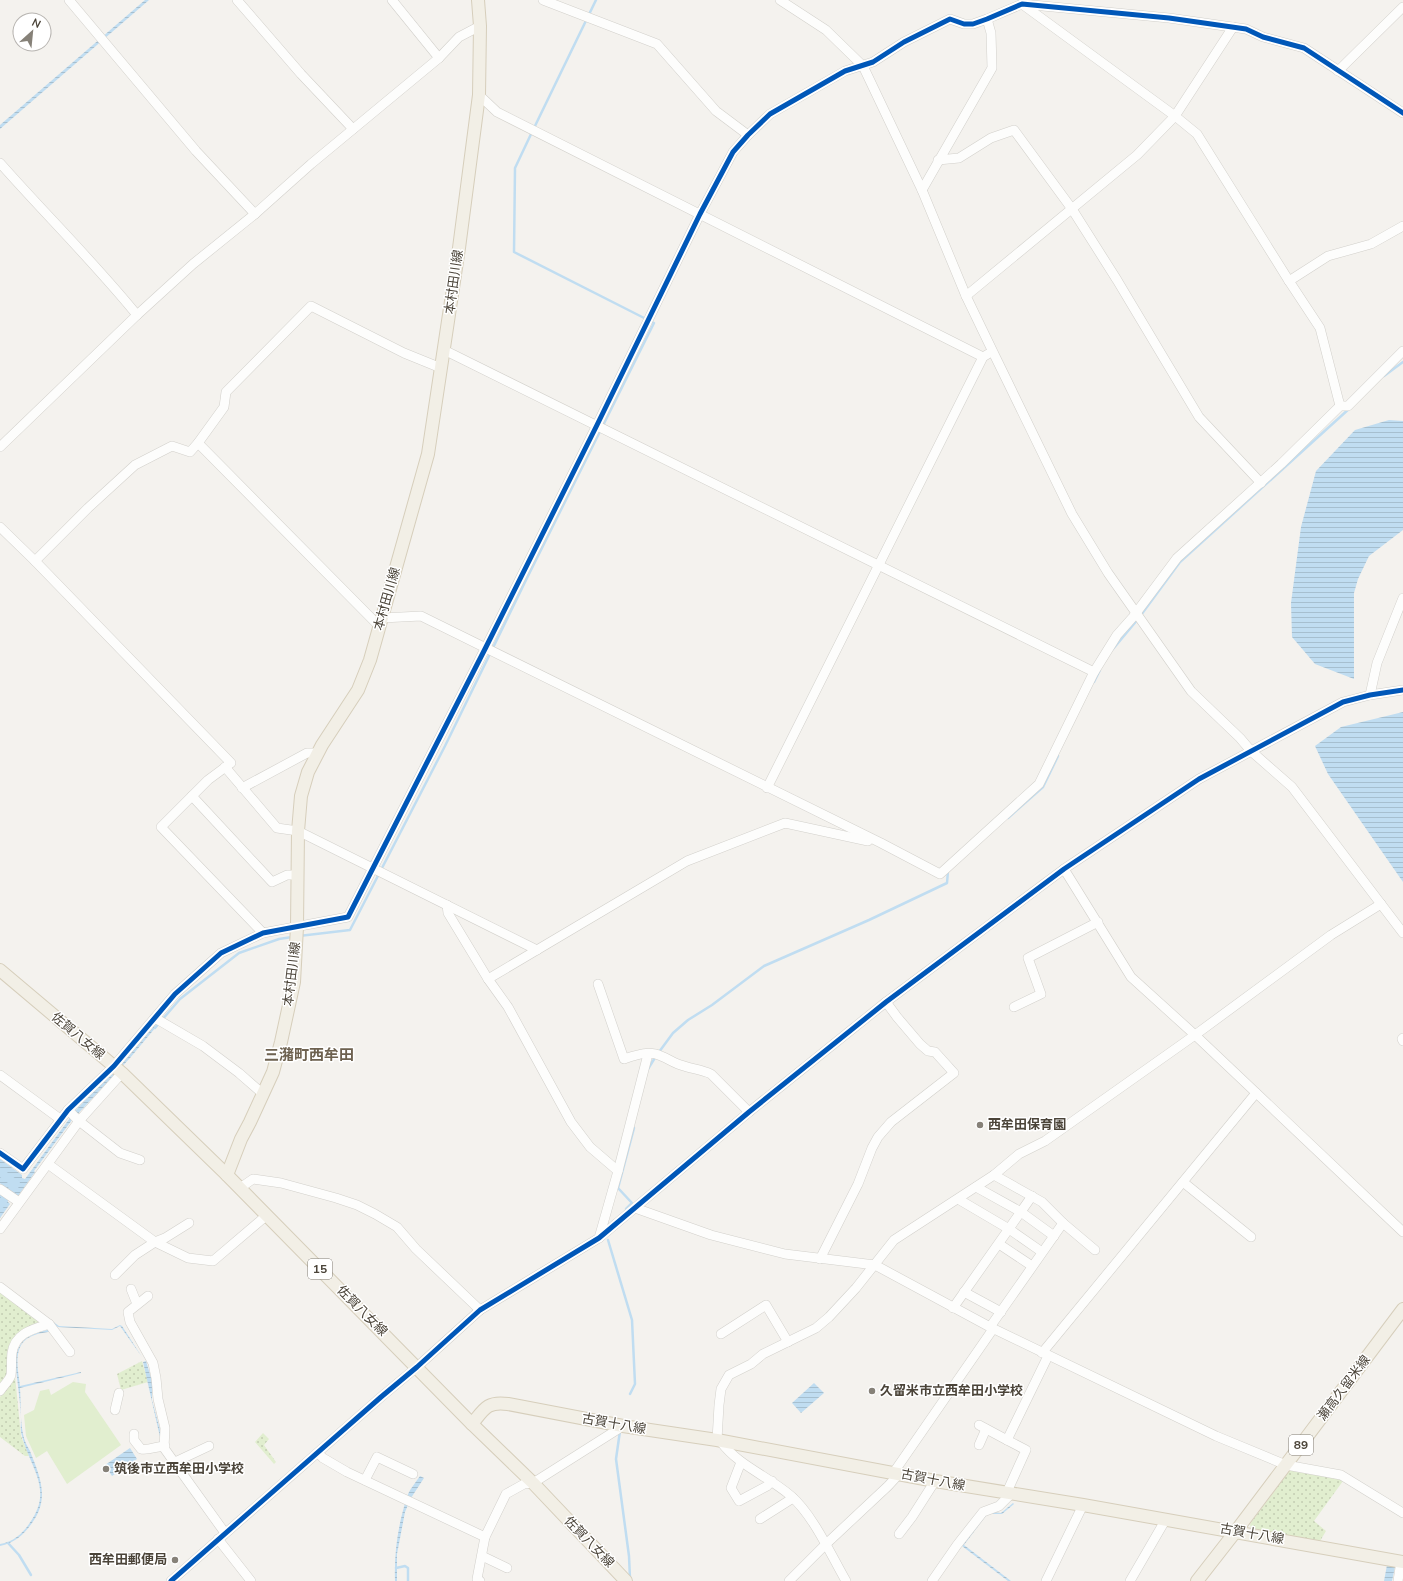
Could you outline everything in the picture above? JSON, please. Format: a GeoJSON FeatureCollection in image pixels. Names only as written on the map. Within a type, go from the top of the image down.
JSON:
{"type":"FeatureCollection","features":[{"type":"Feature","properties":{"kind":"main road","name":"本村田川線"},"geometry":{"type":"LineString","coordinates":[[227,1175],[241,1139],[273,1072],[294,982],[297,927],[298,831],[301,796],[308,772],[318,753],[358,690],[370,660],[428,454],[444,350],[479,95],[480,26],[478,0]]}},
{"type":"Feature","properties":{"kind":"main road","name":"佐賀八女線"},"geometry":{"type":"LineString","coordinates":[[0,970],[118,1070],[227,1175],[472,1424],[533,1483],[626,1581]]}},
{"type":"Feature","properties":{"kind":"main road","name":"瀬高久留米線"},"geometry":{"type":"LineString","coordinates":[[1197,1581],[1403,1309]]}},
{"type":"Feature","properties":{"kind":"main road","name":"古賀十八線"},"geometry":{"type":"LineString","coordinates":[[472,1424],[486,1408],[496,1402],[935,1481],[1166,1519],[1402,1561]]}},
{"type":"Feature","properties":{"kind":"street"},"geometry":{"type":"LineString","coordinates":[[69,0],[196,151],[255,214]]}},
{"type":"Feature","properties":{"kind":"street"},"geometry":{"type":"LineString","coordinates":[[237,0],[301,74],[353,129]]}},
{"type":"Feature","properties":{"kind":"street"},"geometry":{"type":"LineString","coordinates":[[392,0],[439,58]]}},
{"type":"Feature","properties":{"kind":"street"},"geometry":{"type":"LineString","coordinates":[[543,0],[657,44],[716,111],[748,135]]}},
{"type":"Feature","properties":{"kind":"street"},"geometry":{"type":"LineString","coordinates":[[780,0],[826,30],[863,66],[922,190],[966,296],[993,352],[1072,514],[1108,573],[1191,692],[1240,738],[1251,751],[1292,787],[1403,933]]}},
{"type":"Feature","properties":{"kind":"street"},"geometry":{"type":"LineString","coordinates":[[1021,1],[1197,134],[1320,328],[1340,406]]}},
{"type":"Feature","properties":{"kind":"street"},"geometry":{"type":"LineString","coordinates":[[0,1229],[155,1018],[175,994],[221,953],[263,933],[348,917],[486,647],[700,214],[733,152],[770,114],[845,71],[873,62],[904,42],[950,19],[964,24],[973,24],[987,19],[1021,1],[1169,18],[1246,29],[1263,37],[1304,48],[1403,113]]}},
{"type":"Feature","properties":{"kind":"street"},"geometry":{"type":"LineString","coordinates":[[1338,71],[1403,7]]}},
{"type":"Feature","properties":{"kind":"street"},"geometry":{"type":"LineString","coordinates":[[922,190],[992,68],[992,33],[987,19]]}},
{"type":"Feature","properties":{"kind":"street"},"geometry":{"type":"LineString","coordinates":[[0,447],[137,315],[193,264],[255,214],[310,164],[439,58],[459,37],[480,26]]}},
{"type":"Feature","properties":{"kind":"street"},"geometry":{"type":"LineString","coordinates":[[966,296],[1137,156],[1174,116],[1233,27]]}},
{"type":"Feature","properties":{"kind":"street"},"geometry":{"type":"LineString","coordinates":[[479,95],[497,112],[983,357]]}},
{"type":"Feature","properties":{"kind":"street"},"geometry":{"type":"LineString","coordinates":[[938,160],[959,158],[991,138],[1014,130],[1072,209],[1118,280],[1199,417],[1261,483]]}},
{"type":"Feature","properties":{"kind":"street"},"geometry":{"type":"LineString","coordinates":[[0,163],[44,213],[111,282],[137,315]]}},
{"type":"Feature","properties":{"kind":"street"},"geometry":{"type":"LineString","coordinates":[[1289,281],[1328,256],[1371,244],[1403,226]]}},
{"type":"Feature","properties":{"kind":"street"},"geometry":{"type":"LineString","coordinates":[[35,561],[88,508],[135,465],[172,446],[190,452],[224,407],[226,392],[311,306],[404,353],[441,368]]}},
{"type":"Feature","properties":{"kind":"street"},"geometry":{"type":"LineString","coordinates":[[444,350],[1094,672]]}},
{"type":"Feature","properties":{"kind":"street"},"geometry":{"type":"LineString","coordinates":[[198,443],[381,622],[421,616],[881,843],[940,874],[1039,784],[1094,672],[1116,635],[1135,613],[1177,558],[1261,483],[1340,406],[1348,406],[1403,351]]}},
{"type":"Feature","properties":{"kind":"street"},"geometry":{"type":"LineString","coordinates":[[767,788],[983,357],[993,352]]}},
{"type":"Feature","properties":{"kind":"street"},"geometry":{"type":"LineString","coordinates":[[0,527],[35,561],[231,763],[208,780],[162,827],[263,933]]}},
{"type":"Feature","properties":{"kind":"street"},"geometry":{"type":"LineString","coordinates":[[1370,694],[1377,663],[1403,598]]}},
{"type":"Feature","properties":{"kind":"street"},"geometry":{"type":"LineString","coordinates":[[171,1581],[417,1367],[480,1310],[599,1238],[750,1112],[886,1002],[1064,869],[1199,779],[1251,751],[1344,702],[1370,694],[1403,690]]}},
{"type":"Feature","properties":{"kind":"street"},"geometry":{"type":"LineString","coordinates":[[242,788],[307,753],[318,753]]}},
{"type":"Feature","properties":{"kind":"street"},"geometry":{"type":"LineString","coordinates":[[225,767],[277,828],[298,831],[537,950]]}},
{"type":"Feature","properties":{"kind":"street"},"geometry":{"type":"LineString","coordinates":[[192,796],[272,882],[287,875],[298,875]]}},
{"type":"Feature","properties":{"kind":"street"},"geometry":{"type":"LineString","coordinates":[[488,979],[687,861],[785,823],[881,843]]}},
{"type":"Feature","properties":{"kind":"street"},"geometry":{"type":"LineString","coordinates":[[1064,869],[1131,977],[1403,1232]]}},
{"type":"Feature","properties":{"kind":"street"},"geometry":{"type":"LineString","coordinates":[[846,1581],[808,1514],[793,1498],[772,1481],[742,1462],[728,1451],[719,1441],[718,1405],[721,1389],[729,1375],[751,1364],[763,1354],[816,1328],[829,1317],[856,1288],[894,1240],[994,1175],[1019,1154],[1045,1141],[1195,1036],[1331,935],[1381,904]]}},
{"type":"Feature","properties":{"kind":"street"},"geometry":{"type":"LineString","coordinates":[[447,905],[448,913],[488,979],[508,1007],[570,1122],[590,1147],[618,1171]]}},
{"type":"Feature","properties":{"kind":"street"},"geometry":{"type":"LineString","coordinates":[[1014,1007],[1041,994],[1028,958],[1098,922]]}},
{"type":"Feature","properties":{"kind":"street"},"geometry":{"type":"LineString","coordinates":[[598,984],[624,1059],[642,1053],[660,1055],[674,1063],[704,1071],[711,1074],[750,1112]]}},
{"type":"Feature","properties":{"kind":"street"},"geometry":{"type":"LineString","coordinates":[[820,1258],[855,1190],[878,1137],[891,1122],[954,1073],[935,1052],[928,1051],[920,1044],[886,1002]]}},
{"type":"Feature","properties":{"kind":"street"},"geometry":{"type":"LineString","coordinates":[[155,1018],[203,1046],[239,1073],[263,1094]]}},
{"type":"Feature","properties":{"kind":"street"},"geometry":{"type":"LineString","coordinates":[[599,1238],[648,1054]]}},
{"type":"Feature","properties":{"kind":"street"},"geometry":{"type":"LineString","coordinates":[[0,1153],[23,1169],[68,1110],[118,1070]]}},
{"type":"Feature","properties":{"kind":"street"},"geometry":{"type":"LineString","coordinates":[[0,1075],[60,1119]]}},
{"type":"Feature","properties":{"kind":"street"},"geometry":{"type":"LineString","coordinates":[[1007,1440],[1045,1355],[1256,1093]]}},
{"type":"Feature","properties":{"kind":"street"},"geometry":{"type":"LineString","coordinates":[[68,1110],[120,1153],[140,1160]]}},
{"type":"Feature","properties":{"kind":"street"},"geometry":{"type":"LineString","coordinates":[[48,1164],[155,1242],[188,1258],[213,1262],[267,1215]]}},
{"type":"Feature","properties":{"kind":"street"},"geometry":{"type":"LineString","coordinates":[[994,1175],[1042,1202],[1095,1250]]}},
{"type":"Feature","properties":{"kind":"street"},"geometry":{"type":"LineString","coordinates":[[240,1188],[253,1179],[281,1183],[357,1205],[397,1227],[416,1249],[480,1310]]}},
{"type":"Feature","properties":{"kind":"street"},"geometry":{"type":"LineString","coordinates":[[1183,1182],[1251,1237]]}},
{"type":"Feature","properties":{"kind":"street"},"geometry":{"type":"LineString","coordinates":[[976,1187],[1021,1212],[1054,1236]]}},
{"type":"Feature","properties":{"kind":"street"},"geometry":{"type":"LineString","coordinates":[[0,1189],[19,1202]]}},
{"type":"Feature","properties":{"kind":"street"},"geometry":{"type":"LineString","coordinates":[[953,1308],[1032,1196]]}},
{"type":"Feature","properties":{"kind":"street"},"geometry":{"type":"LineString","coordinates":[[958,1199],[1009,1229],[1042,1252]]}},
{"type":"Feature","properties":{"kind":"street"},"geometry":{"type":"LineString","coordinates":[[635,1208],[711,1235],[785,1254],[875,1265],[991,1328],[1216,1436],[1286,1465],[1341,1475],[1403,1513]]}},
{"type":"Feature","properties":{"kind":"street"},"geometry":{"type":"LineString","coordinates":[[789,1581],[888,1486],[1001,1312],[1063,1222]]}},
{"type":"Feature","properties":{"kind":"street"},"geometry":{"type":"LineString","coordinates":[[115,1275],[135,1255],[189,1223]]}},
{"type":"Feature","properties":{"kind":"street"},"geometry":{"type":"LineString","coordinates":[[999,1244],[1032,1266]]}},
{"type":"Feature","properties":{"kind":"street"},"geometry":{"type":"LineString","coordinates":[[0,1287],[49,1324],[70,1352]]}},
{"type":"Feature","properties":{"kind":"street"},"geometry":{"type":"LineString","coordinates":[[131,1289],[137,1304]]}},
{"type":"Feature","properties":{"kind":"street"},"geometry":{"type":"LineString","coordinates":[[964,1292],[1001,1312]]}},
{"type":"Feature","properties":{"kind":"street"},"geometry":{"type":"LineString","coordinates":[[148,1296],[128,1312],[130,1322],[153,1363],[158,1399],[165,1428],[164,1448],[175,1462],[251,1581]]}},
{"type":"Feature","properties":{"kind":"street"},"geometry":{"type":"LineString","coordinates":[[721,1334],[766,1305],[788,1342]]}},
{"type":"Feature","properties":{"kind":"street"},"geometry":{"type":"LineString","coordinates":[[0,1391],[10,1377],[12,1353],[16,1342],[22,1335],[30,1330],[49,1324]]}},
{"type":"Feature","properties":{"kind":"street"},"geometry":{"type":"LineString","coordinates":[[115,1410],[119,1393]]}},
{"type":"Feature","properties":{"kind":"street"},"geometry":{"type":"LineString","coordinates":[[477,1580],[485,1537],[506,1494],[524,1484],[533,1483],[623,1426]]}},
{"type":"Feature","properties":{"kind":"street"},"geometry":{"type":"LineString","coordinates":[[932,1581],[957,1545],[984,1512],[999,1506],[1009,1493],[1026,1450],[983,1427],[978,1445]]}},
{"type":"Feature","properties":{"kind":"street"},"geometry":{"type":"LineString","coordinates":[[134,1434],[134,1440],[141,1449],[145,1450],[165,1446]]}},
{"type":"Feature","properties":{"kind":"street"},"geometry":{"type":"LineString","coordinates":[[175,1462],[209,1446]]}},
{"type":"Feature","properties":{"kind":"street"},"geometry":{"type":"LineString","coordinates":[[318,1453],[323,1458],[365,1480],[485,1537]]}},
{"type":"Feature","properties":{"kind":"street"},"geometry":{"type":"LineString","coordinates":[[365,1480],[377,1457],[413,1474]]}},
{"type":"Feature","properties":{"kind":"street"},"geometry":{"type":"LineString","coordinates":[[742,1462],[731,1488],[739,1501],[767,1486],[772,1481]]}},
{"type":"Feature","properties":{"kind":"street"},"geometry":{"type":"LineString","coordinates":[[900,1534],[935,1481]]}},
{"type":"Feature","properties":{"kind":"street"},"geometry":{"type":"LineString","coordinates":[[760,1519],[793,1498]]}},
{"type":"Feature","properties":{"kind":"street"},"geometry":{"type":"LineString","coordinates":[[1046,1581],[1083,1505]]}},
{"type":"Feature","properties":{"kind":"street"},"geometry":{"type":"LineString","coordinates":[[1130,1581],[1166,1519]]}},
{"type":"Feature","properties":{"kind":"street"},"geometry":{"type":"LineString","coordinates":[[482,1556],[507,1568]]}},
{"type":"Feature","properties":{"kind":"street"},"geometry":{"type":"LineString","coordinates":[[1398,1581],[1402,1561]]}},
{"type":"Feature","properties":{"kind":"green space"},"geometry":{"type":"Polygon","coordinates":[[[0,1291],[40,1320],[40,1324],[23,1332],[9,1375],[0,1387],[0,1291]]]}},
{"type":"Feature","properties":{"kind":"green space"},"geometry":{"type":"Polygon","coordinates":[[[142,1361],[148,1382],[121,1390],[117,1374],[142,1361]]]}},
{"type":"Feature","properties":{"kind":"green space"},"geometry":{"type":"Polygon","coordinates":[[[15,1376],[21,1436],[29,1456],[25,1456],[0,1437],[0,1397],[15,1376]]]}},
{"type":"Feature","properties":{"kind":"green space"},"geometry":{"type":"Polygon","coordinates":[[[73,1382],[86,1384],[85,1392],[121,1445],[67,1484],[47,1451],[36,1458],[26,1436],[24,1415],[34,1410],[40,1391],[49,1389],[51,1395],[73,1382]]]}},
{"type":"Feature","properties":{"kind":"green space"},"geometry":{"type":"Polygon","coordinates":[[[263,1433],[269,1439],[264,1445],[276,1462],[274,1464],[255,1442],[263,1433]]]}},
{"type":"Feature","properties":{"kind":"green space"},"geometry":{"type":"Polygon","coordinates":[[[1291,1469],[1340,1478],[1343,1481],[1314,1521],[1326,1531],[1320,1541],[1316,1542],[1251,1529],[1250,1524],[1291,1469]]]}},
{"type":"Feature","properties":{"kind":"water"},"geometry":{"type":"Polygon","coordinates":[[[145,0],[149,0],[0,129],[0,125],[145,0]]]}},
{"type":"Feature","properties":{"kind":"water"},"geometry":{"type":"Polygon","coordinates":[[[1389,420],[1403,421],[1403,530],[1369,556],[1358,579],[1354,593],[1354,679],[1315,664],[1292,637],[1291,603],[1301,527],[1316,471],[1355,430],[1389,420]]]}},
{"type":"Feature","properties":{"kind":"water"},"geometry":{"type":"Polygon","coordinates":[[[1403,712],[1403,882],[1328,774],[1315,746],[1341,727],[1403,712]]]}},
{"type":"Feature","properties":{"kind":"water"},"geometry":{"type":"Polygon","coordinates":[[[155,1024],[156,1027],[130,1058],[72,1120],[34,1171],[35,1172],[18,1196],[7,1188],[3,1187],[0,1183],[0,1159],[22,1175],[22,1178],[25,1179],[75,1111],[121,1063],[155,1024]]]}},
{"type":"Feature","properties":{"kind":"water"},"geometry":{"type":"Polygon","coordinates":[[[0,1194],[10,1204],[0,1218],[0,1194]]]}},
{"type":"Feature","properties":{"kind":"water"},"geometry":{"type":"Polygon","coordinates":[[[0,1283],[59,1326],[112,1329],[120,1325],[122,1326],[142,1357],[120,1326],[112,1330],[58,1327],[0,1285],[0,1283]]]}},
{"type":"Feature","properties":{"kind":"water"},"geometry":{"type":"Polygon","coordinates":[[[51,1329],[52,1331],[38,1334],[24,1341],[31,1335],[51,1329]]]}},
{"type":"Feature","properties":{"kind":"water"},"geometry":{"type":"Polygon","coordinates":[[[24,1341],[18,1352],[20,1386],[81,1373],[20,1388],[23,1434],[40,1479],[42,1487],[41,1505],[32,1523],[22,1535],[14,1541],[0,1546],[0,1544],[17,1537],[23,1531],[36,1512],[40,1501],[38,1480],[21,1434],[20,1404],[15,1360],[20,1346],[24,1341]]]}},
{"type":"Feature","properties":{"kind":"water"},"geometry":{"type":"Polygon","coordinates":[[[146,1361],[152,1381],[152,1400],[160,1430],[160,1437],[143,1362],[146,1361]]]}},
{"type":"Feature","properties":{"kind":"water"},"geometry":{"type":"Polygon","coordinates":[[[814,1383],[824,1393],[801,1413],[792,1403],[814,1383]]]}},
{"type":"Feature","properties":{"kind":"water"},"geometry":{"type":"Polygon","coordinates":[[[130,1448],[137,1459],[112,1476],[105,1465],[130,1448]]]}},
{"type":"Feature","properties":{"kind":"water"},"geometry":{"type":"Polygon","coordinates":[[[420,1476],[424,1478],[411,1498],[405,1512],[397,1554],[397,1581],[395,1581],[396,1549],[401,1518],[408,1494],[420,1476]]]}},
{"type":"Feature","properties":{"kind":"water"},"geometry":{"type":"Polygon","coordinates":[[[1013,1503],[1014,1504],[1002,1514],[989,1514],[985,1517],[964,1545],[1011,1581],[1008,1581],[962,1546],[985,1516],[989,1512],[1001,1513],[1013,1503]]]}},
{"type":"Feature","properties":{"kind":"water"},"geometry":{"type":"Polygon","coordinates":[[[1387,1565],[1395,1567],[1392,1581],[1384,1581],[1387,1565]]]}},
{"type":"Feature","properties":{"kind":"waterway"},"geometry":{"type":"LineString","coordinates":[[534,128],[596,0]]}},
{"type":"Feature","properties":{"kind":"waterway"},"geometry":{"type":"LineString","coordinates":[[299,936],[350,930],[445,746],[654,323],[514,252],[515,168],[532,132]]}},
{"type":"Feature","properties":{"kind":"waterway"},"geometry":{"type":"LineString","coordinates":[[1384,376],[1403,362]]}},
{"type":"Feature","properties":{"kind":"waterway"},"geometry":{"type":"LineString","coordinates":[[1141,615],[1180,562],[1350,408]]}},
{"type":"Feature","properties":{"kind":"waterway"},"geometry":{"type":"LineString","coordinates":[[1113,649],[1138,619]]}},
{"type":"Feature","properties":{"kind":"waterway"},"geometry":{"type":"LineString","coordinates":[[1094,682],[1100,670]]}},
{"type":"Feature","properties":{"kind":"waterway"},"geometry":{"type":"LineString","coordinates":[[1008,818],[1043,787],[1058,756]]}},
{"type":"Feature","properties":{"kind":"waterway"},"geometry":{"type":"LineString","coordinates":[[659,1052],[673,1033],[688,1020],[712,1005],[764,966],[869,920],[947,883],[948,871]]}},
{"type":"Feature","properties":{"kind":"waterway"},"geometry":{"type":"LineString","coordinates":[[155,1028],[180,999],[239,953],[279,939],[292,937]]}},
{"type":"Feature","properties":{"kind":"waterway"},"geometry":{"type":"LineString","coordinates":[[648,1069],[656,1056]]}},
{"type":"Feature","properties":{"kind":"waterway"},"geometry":{"type":"LineString","coordinates":[[626,1209],[632,1203],[618,1188],[634,1128]]}},
{"type":"Feature","properties":{"kind":"waterway"},"geometry":{"type":"LineString","coordinates":[[0,1172],[16,1184],[0,1205]]}},
{"type":"Feature","properties":{"kind":"waterway"},"geometry":{"type":"LineString","coordinates":[[608,1240],[632,1320],[635,1384],[630,1394]]}},
{"type":"Feature","properties":{"kind":"waterway"},"geometry":{"type":"LineString","coordinates":[[620,1431],[616,1459],[629,1556],[630,1579]]}},
{"type":"Feature","properties":{"kind":"waterway"},"geometry":{"type":"LineString","coordinates":[[8,1543],[19,1555],[31,1575]]}},
{"type":"Feature","properties":{"kind":"waterway"},"geometry":{"type":"LineString","coordinates":[[396,1568],[405,1566],[408,1568],[408,1581]]}},
{"type":"Feature","properties":{"kind":"cycle path"},"geometry":{"type":"LineString","coordinates":[[0,1153],[23,1169],[68,1110],[114,1066],[175,994],[221,953],[263,933],[348,917],[486,647],[700,214],[733,152],[770,114],[845,71],[873,62],[904,42],[950,19],[964,24],[973,24],[1022,4],[1169,18],[1246,29],[1263,37],[1304,48],[1403,113]]}},
{"type":"Feature","properties":{"kind":"cycle path"},"geometry":{"type":"LineString","coordinates":[[171,1581],[417,1367],[480,1310],[599,1238],[749,1112],[886,1002],[1064,869],[1199,779],[1343,702],[1370,695],[1403,690]]}},
{"type":"Feature","properties":{"kind":"place","name":"西牟田保育園"},"geometry":{"type":"Point","coordinates":[980,1125]}},
{"type":"Feature","properties":{"kind":"place","name":"久留米市立西牟田小学校"},"geometry":{"type":"Point","coordinates":[872,1391]}},
{"type":"Feature","properties":{"kind":"place","name":"筑後市立西牟田小学校"},"geometry":{"type":"Point","coordinates":[106,1469]}},
{"type":"Feature","properties":{"kind":"place","name":"西牟田郵便局"},"geometry":{"type":"Point","coordinates":[175,1560]}},
{"type":"Feature","properties":{"kind":"district","name":"三潴町西牟田"},"geometry":{"type":"Point","coordinates":[309,1055]}}]}
